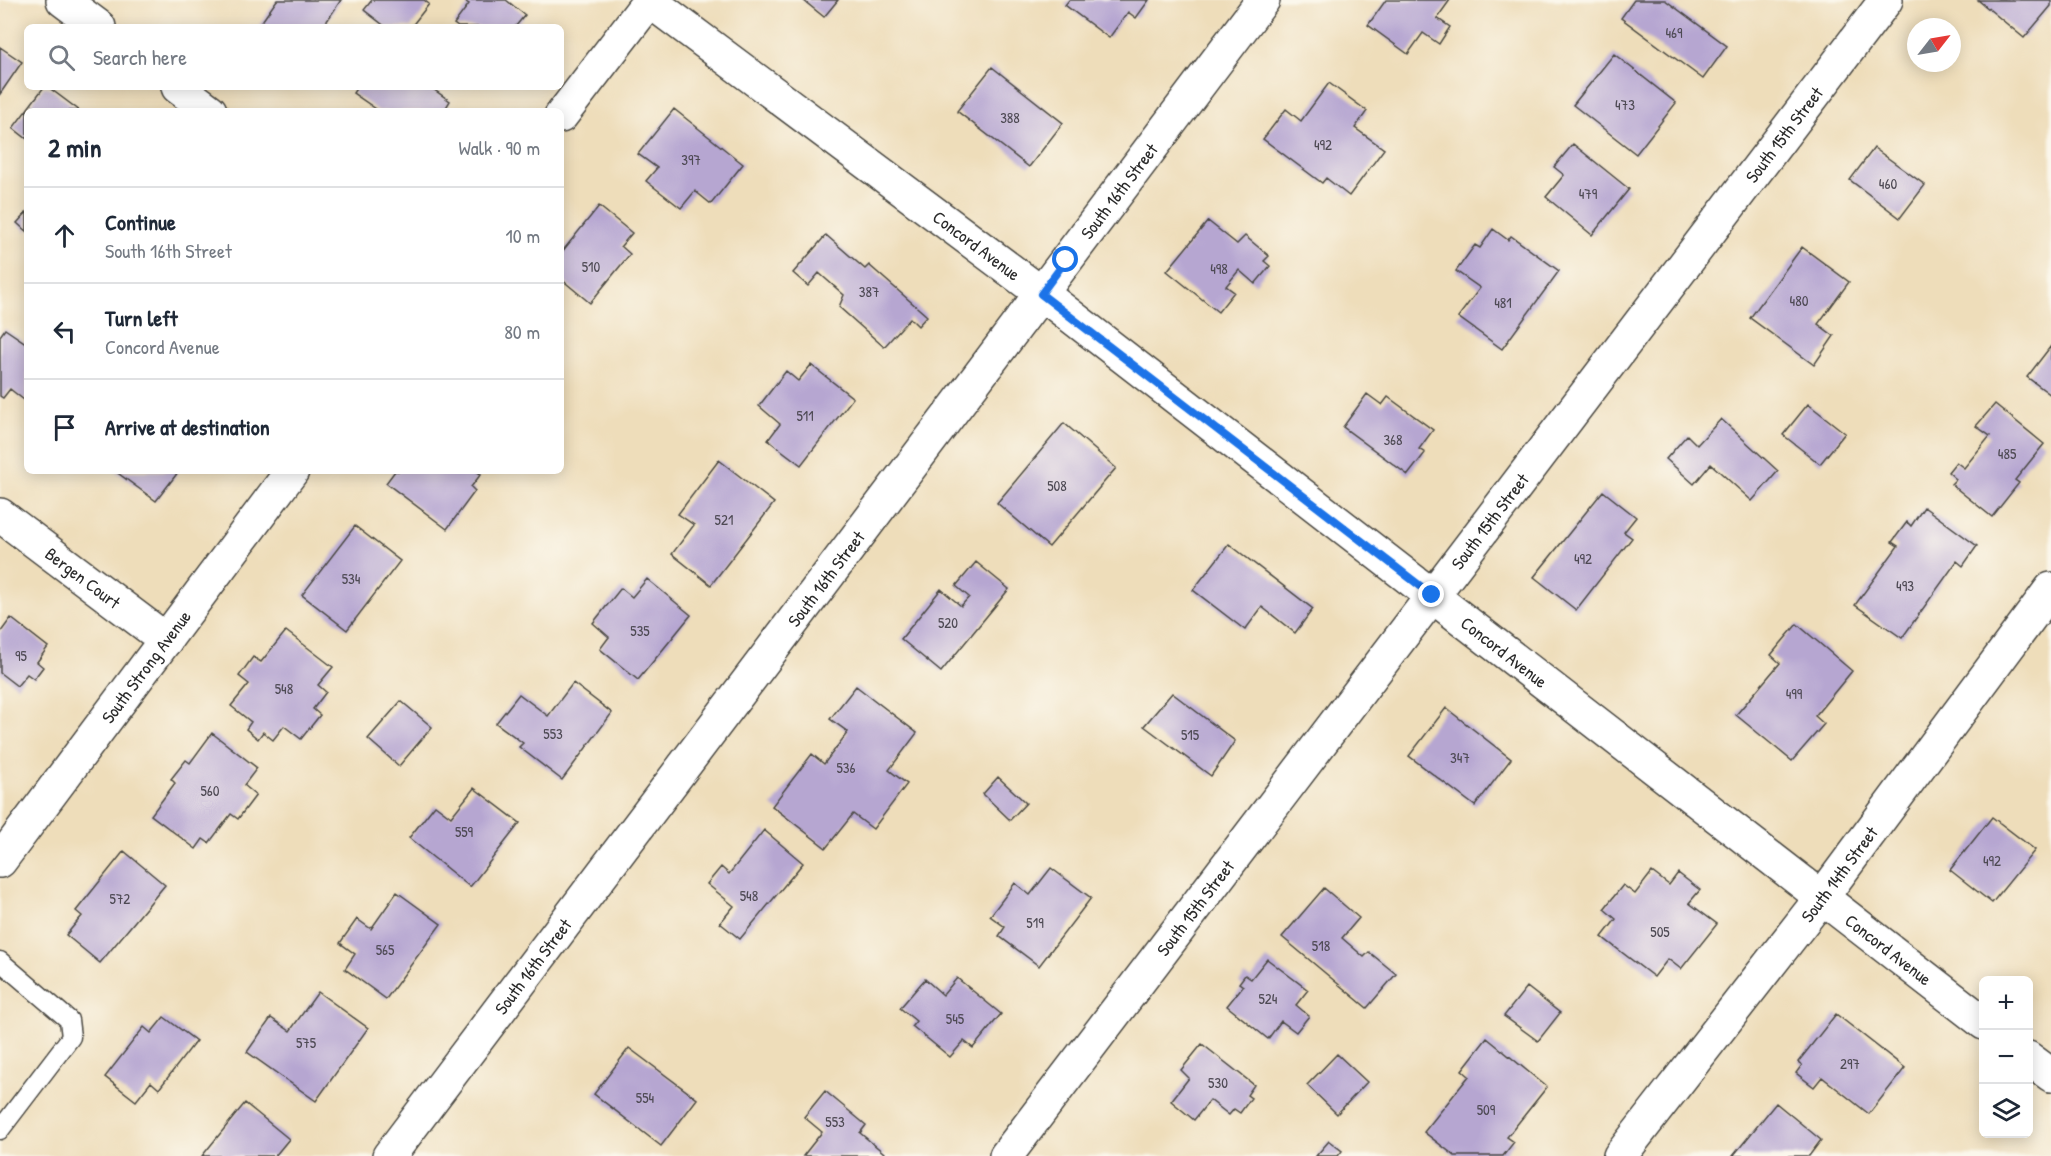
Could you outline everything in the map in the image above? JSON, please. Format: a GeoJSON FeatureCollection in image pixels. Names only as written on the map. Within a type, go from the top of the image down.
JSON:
{"type":"FeatureCollection","features":[{"type":"Feature","properties":{"kind":"street"},"geometry":{"type":"LineString","coordinates":[[63,0],[95,24]]}},
{"type":"Feature","properties":{"kind":"street"},"geometry":{"type":"LineString","coordinates":[[564,112],[650,0]]}},
{"type":"Feature","properties":{"kind":"street","name":"Concord Avenue"},"geometry":{"type":"LineString","coordinates":[[650,0],[1041,294],[1979,1020]]}},
{"type":"Feature","properties":{"kind":"street","name":"South 16th Street"},"geometry":{"type":"LineString","coordinates":[[389,1156],[1263,0]]}},
{"type":"Feature","properties":{"kind":"street","name":"South 15th Street"},"geometry":{"type":"LineString","coordinates":[[1006,1156],[1886,0]]}},
{"type":"Feature","properties":{"kind":"street"},"geometry":{"type":"LineString","coordinates":[[182,90],[206,108]]}},
{"type":"Feature","properties":{"kind":"street","name":"South Strong Avenue"},"geometry":{"type":"LineString","coordinates":[[0,861],[290,474]]}},
{"type":"Feature","properties":{"kind":"street","name":"Bergen Court"},"geometry":{"type":"LineString","coordinates":[[0,514],[165,640]]}},
{"type":"Feature","properties":{"kind":"street","name":"South 14th Street"},"geometry":{"type":"LineString","coordinates":[[1620,1156],[1822,897],[2051,589]]}},
{"type":"Feature","properties":{"kind":"street"},"geometry":{"type":"LineString","coordinates":[[2033,1062],[2051,1075]]}},
{"type":"Feature","properties":{"kind":"lane"},"geometry":{"type":"LineString","coordinates":[[0,961],[69,1020],[70,1037],[0,1131]]}},
{"type":"Feature","properties":{"kind":"building"},"geometry":{"type":"Polygon","coordinates":[[[277,0],[341,0],[325,24],[260,24],[277,0]]]}},
{"type":"Feature","properties":{"kind":"building"},"geometry":{"type":"Polygon","coordinates":[[[372,0],[424,0],[429,4],[413,24],[382,24],[364,10],[372,0]]]}},
{"type":"Feature","properties":{"kind":"building"},"geometry":{"type":"Polygon","coordinates":[[[463,0],[506,0],[525,15],[518,24],[454,24],[469,4],[463,0]]]}},
{"type":"Feature","properties":{"kind":"building"},"geometry":{"type":"Polygon","coordinates":[[[803,0],[838,0],[824,17],[803,0]]]}},
{"type":"Feature","properties":{"kind":"building"},"geometry":{"type":"Polygon","coordinates":[[[1069,0],[1149,0],[1136,18],[1128,12],[1109,38],[1065,5],[1069,0]]]}},
{"type":"Feature","properties":{"kind":"building"},"geometry":{"type":"Polygon","coordinates":[[[1386,0],[1450,0],[1437,18],[1450,27],[1439,44],[1423,33],[1408,54],[1368,25],[1386,0]]]}},
{"type":"Feature","properties":{"kind":"building"},"geometry":{"type":"Polygon","coordinates":[[[1634,0],[1665,0],[1727,46],[1703,79],[1621,18],[1634,0]]]}},
{"type":"Feature","properties":{"kind":"building"},"geometry":{"type":"Polygon","coordinates":[[[1978,0],[2051,0],[2051,6],[2024,38],[1978,0]]]}},
{"type":"Feature","properties":{"kind":"building"},"geometry":{"type":"Polygon","coordinates":[[[0,47],[22,62],[0,94],[0,47]]]}},
{"type":"Feature","properties":{"kind":"building"},"geometry":{"type":"Polygon","coordinates":[[[1614,54],[1676,103],[1636,154],[1573,105],[1614,54]]]}},
{"type":"Feature","properties":{"kind":"building"},"geometry":{"type":"Polygon","coordinates":[[[992,67],[1063,123],[1029,167],[957,111],[992,67]]]}},
{"type":"Feature","properties":{"kind":"building"},"geometry":{"type":"Polygon","coordinates":[[[1329,83],[1367,111],[1355,128],[1384,149],[1349,196],[1326,178],[1322,183],[1263,139],[1286,109],[1301,121],[1329,83]]]}},
{"type":"Feature","properties":{"kind":"building"},"geometry":{"type":"Polygon","coordinates":[[[42,90],[52,90],[76,108],[28,108],[42,90]]]}},
{"type":"Feature","properties":{"kind":"building"},"geometry":{"type":"Polygon","coordinates":[[[355,90],[434,90],[450,101],[446,108],[375,108],[353,93],[355,90]]]}},
{"type":"Feature","properties":{"kind":"building"},"geometry":{"type":"Polygon","coordinates":[[[674,109],[743,164],[711,204],[695,191],[681,208],[646,181],[657,168],[638,154],[674,109]]]}},
{"type":"Feature","properties":{"kind":"building"},"geometry":{"type":"Polygon","coordinates":[[[24,113],[24,137],[13,128],[24,113]]]}},
{"type":"Feature","properties":{"kind":"building"},"geometry":{"type":"Polygon","coordinates":[[[1573,144],[1629,189],[1592,235],[1546,197],[1564,175],[1554,167],[1573,144]]]}},
{"type":"Feature","properties":{"kind":"building"},"geometry":{"type":"Polygon","coordinates":[[[1874,148],[1925,185],[1900,218],[1850,180],[1874,148]]]}},
{"type":"Feature","properties":{"kind":"building"},"geometry":{"type":"Polygon","coordinates":[[[599,206],[632,233],[621,246],[630,254],[590,303],[564,281],[564,249],[599,206]]]}},
{"type":"Feature","properties":{"kind":"building"},"geometry":{"type":"Polygon","coordinates":[[[24,215],[24,229],[17,223],[24,215]]]}},
{"type":"Feature","properties":{"kind":"building"},"geometry":{"type":"Polygon","coordinates":[[[1208,221],[1237,244],[1245,236],[1269,256],[1264,261],[1270,266],[1255,284],[1239,270],[1226,286],[1234,292],[1218,312],[1167,271],[1208,221]]]}},
{"type":"Feature","properties":{"kind":"building"},"geometry":{"type":"Polygon","coordinates":[[[1493,229],[1508,240],[1511,236],[1559,271],[1502,349],[1458,317],[1480,288],[1456,271],[1475,245],[1480,248],[1493,229]]]}},
{"type":"Feature","properties":{"kind":"building"},"geometry":{"type":"Polygon","coordinates":[[[826,235],[865,269],[869,265],[927,316],[918,326],[910,318],[884,347],[839,307],[844,295],[819,273],[808,286],[793,273],[826,235]]]}},
{"type":"Feature","properties":{"kind":"building"},"geometry":{"type":"Polygon","coordinates":[[[1802,247],[1849,282],[1818,324],[1834,336],[1814,365],[1750,318],[1802,247]]]}},
{"type":"Feature","properties":{"kind":"building"},"geometry":{"type":"Polygon","coordinates":[[[5,329],[24,342],[24,400],[10,389],[3,398],[0,396],[0,336],[5,329]]]}},
{"type":"Feature","properties":{"kind":"building"},"geometry":{"type":"Polygon","coordinates":[[[2051,346],[2051,395],[2027,377],[2051,346]]]}},
{"type":"Feature","properties":{"kind":"building"},"geometry":{"type":"Polygon","coordinates":[[[811,365],[853,398],[801,465],[768,440],[780,424],[759,406],[786,371],[798,381],[811,365]]]}},
{"type":"Feature","properties":{"kind":"building"},"geometry":{"type":"Polygon","coordinates":[[[1367,394],[1382,405],[1388,397],[1433,430],[1419,449],[1425,453],[1408,475],[1343,427],[1367,394]]]}},
{"type":"Feature","properties":{"kind":"building"},"geometry":{"type":"Polygon","coordinates":[[[1808,404],[1845,433],[1820,464],[1783,435],[1808,404]]]}},
{"type":"Feature","properties":{"kind":"building"},"geometry":{"type":"Polygon","coordinates":[[[1995,404],[2044,444],[2015,480],[2019,483],[1992,517],[1951,484],[1956,479],[1948,472],[1956,462],[1964,468],[1990,436],[1976,426],[1995,404]]]}},
{"type":"Feature","properties":{"kind":"building"},"geometry":{"type":"Polygon","coordinates":[[[1721,419],[1778,471],[1752,501],[1711,464],[1694,484],[1666,459],[1687,435],[1697,445],[1721,419]]]}},
{"type":"Feature","properties":{"kind":"building"},"geometry":{"type":"Polygon","coordinates":[[[1064,423],[1116,468],[1049,547],[997,503],[1064,423]]]}},
{"type":"Feature","properties":{"kind":"building"},"geometry":{"type":"Polygon","coordinates":[[[719,460],[774,503],[711,585],[672,554],[694,525],[678,514],[719,460]]]}},
{"type":"Feature","properties":{"kind":"building"},"geometry":{"type":"Polygon","coordinates":[[[119,474],[177,474],[156,501],[119,474]]]}},
{"type":"Feature","properties":{"kind":"building"},"geometry":{"type":"Polygon","coordinates":[[[393,474],[481,474],[471,487],[475,491],[447,529],[386,483],[393,474]]]}},
{"type":"Feature","properties":{"kind":"building"},"geometry":{"type":"Polygon","coordinates":[[[1603,491],[1636,517],[1624,532],[1632,538],[1576,610],[1534,577],[1603,491]]]}},
{"type":"Feature","properties":{"kind":"building"},"geometry":{"type":"Polygon","coordinates":[[[1924,507],[1977,546],[1963,566],[1957,561],[1902,638],[1855,605],[1898,546],[1892,542],[1907,522],[1911,526],[1924,507]]]}},
{"type":"Feature","properties":{"kind":"building"},"geometry":{"type":"Polygon","coordinates":[[[355,526],[400,561],[347,630],[302,595],[355,526]]]}},
{"type":"Feature","properties":{"kind":"building"},"geometry":{"type":"Polygon","coordinates":[[[1229,544],[1313,609],[1295,633],[1262,607],[1245,630],[1193,590],[1229,544]]]}},
{"type":"Feature","properties":{"kind":"building"},"geometry":{"type":"Polygon","coordinates":[[[976,562],[1009,589],[941,672],[901,639],[941,589],[961,606],[969,597],[956,586],[976,562]]]}},
{"type":"Feature","properties":{"kind":"building"},"geometry":{"type":"Polygon","coordinates":[[[647,579],[691,615],[638,680],[600,649],[609,637],[593,623],[621,588],[632,597],[647,579]]]}},
{"type":"Feature","properties":{"kind":"building"},"geometry":{"type":"Polygon","coordinates":[[[11,618],[48,647],[37,662],[43,667],[34,679],[27,674],[17,686],[0,673],[0,633],[11,618]]]}},
{"type":"Feature","properties":{"kind":"building"},"geometry":{"type":"Polygon","coordinates":[[[1797,624],[1852,671],[1815,716],[1824,724],[1792,761],[1736,715],[1780,663],[1771,655],[1797,624]]]}},
{"type":"Feature","properties":{"kind":"building"},"geometry":{"type":"Polygon","coordinates":[[[286,631],[333,667],[318,685],[326,692],[313,709],[320,715],[301,739],[284,726],[273,740],[263,732],[258,739],[246,729],[251,722],[231,706],[249,684],[239,676],[253,657],[261,662],[286,631]]]}},
{"type":"Feature","properties":{"kind":"building"},"geometry":{"type":"Polygon","coordinates":[[[573,683],[612,713],[562,780],[519,747],[523,743],[496,723],[519,694],[548,716],[573,683]]]}},
{"type":"Feature","properties":{"kind":"building"},"geometry":{"type":"Polygon","coordinates":[[[856,686],[917,733],[889,770],[907,784],[873,829],[853,814],[826,848],[772,806],[812,754],[824,764],[848,732],[830,719],[856,686]]]}},
{"type":"Feature","properties":{"kind":"building"},"geometry":{"type":"Polygon","coordinates":[[[1172,693],[1235,741],[1211,776],[1144,726],[1172,693]]]}},
{"type":"Feature","properties":{"kind":"building"},"geometry":{"type":"Polygon","coordinates":[[[401,701],[432,727],[399,766],[368,739],[401,701]]]}},
{"type":"Feature","properties":{"kind":"building"},"geometry":{"type":"Polygon","coordinates":[[[1446,708],[1511,759],[1475,806],[1409,756],[1446,708]]]}},
{"type":"Feature","properties":{"kind":"building"},"geometry":{"type":"Polygon","coordinates":[[[212,733],[257,768],[244,785],[256,795],[238,819],[231,814],[209,843],[203,839],[196,849],[151,815],[175,783],[171,779],[186,760],[190,763],[212,733]]]}},
{"type":"Feature","properties":{"kind":"building"},"geometry":{"type":"Polygon","coordinates":[[[998,777],[1026,803],[1010,820],[983,794],[998,777]]]}},
{"type":"Feature","properties":{"kind":"building"},"geometry":{"type":"Polygon","coordinates":[[[474,788],[520,823],[470,887],[409,838],[435,805],[451,817],[474,788]]]}},
{"type":"Feature","properties":{"kind":"building"},"geometry":{"type":"Polygon","coordinates":[[[1992,817],[2035,850],[1992,903],[1950,870],[1992,817]]]}},
{"type":"Feature","properties":{"kind":"building"},"geometry":{"type":"Polygon","coordinates":[[[764,830],[803,863],[740,939],[720,923],[734,906],[707,884],[721,867],[729,874],[764,830]]]}},
{"type":"Feature","properties":{"kind":"building"},"geometry":{"type":"Polygon","coordinates":[[[124,851],[165,885],[100,963],[66,935],[82,916],[76,911],[124,851]]]}},
{"type":"Feature","properties":{"kind":"building"},"geometry":{"type":"Polygon","coordinates":[[[1051,868],[1091,898],[1039,966],[999,936],[1005,927],[990,916],[1015,883],[1030,895],[1051,868]]]}},
{"type":"Feature","properties":{"kind":"building"},"geometry":{"type":"Polygon","coordinates":[[[1652,872],[1669,885],[1678,873],[1700,890],[1689,903],[1717,924],[1681,969],[1668,959],[1654,977],[1602,937],[1616,919],[1604,909],[1623,885],[1635,894],[1652,872]]]}},
{"type":"Feature","properties":{"kind":"building"},"geometry":{"type":"Polygon","coordinates":[[[1324,888],[1359,918],[1342,938],[1364,957],[1369,952],[1396,974],[1367,1008],[1282,937],[1324,888]]]}},
{"type":"Feature","properties":{"kind":"building"},"geometry":{"type":"Polygon","coordinates":[[[397,892],[441,924],[386,999],[345,969],[355,954],[340,943],[357,919],[371,929],[397,892]]]}},
{"type":"Feature","properties":{"kind":"building"},"geometry":{"type":"Polygon","coordinates":[[[1267,959],[1308,990],[1296,1005],[1309,1016],[1296,1032],[1281,1021],[1268,1039],[1227,1006],[1243,986],[1239,983],[1245,975],[1251,979],[1267,959]]]}},
{"type":"Feature","properties":{"kind":"building"},"geometry":{"type":"Polygon","coordinates":[[[957,978],[1001,1014],[973,1048],[964,1041],[950,1057],[912,1026],[916,1021],[900,1008],[925,979],[943,995],[957,978]]]}},
{"type":"Feature","properties":{"kind":"building"},"geometry":{"type":"Polygon","coordinates":[[[1527,987],[1560,1013],[1538,1041],[1504,1016],[1527,987]]]}},
{"type":"Feature","properties":{"kind":"building"},"geometry":{"type":"Polygon","coordinates":[[[318,992],[368,1028],[316,1101],[247,1052],[271,1018],[290,1031],[318,992]]]}},
{"type":"Feature","properties":{"kind":"building"},"geometry":{"type":"Polygon","coordinates":[[[1836,1014],[1905,1068],[1869,1114],[1822,1077],[1814,1087],[1796,1073],[1802,1065],[1798,1062],[1836,1014]]]}},
{"type":"Feature","properties":{"kind":"building"},"geometry":{"type":"Polygon","coordinates":[[[164,1017],[196,1041],[159,1089],[151,1082],[136,1101],[105,1077],[144,1027],[151,1033],[164,1017]]]}},
{"type":"Feature","properties":{"kind":"building"},"geometry":{"type":"Polygon","coordinates":[[[1487,1038],[1547,1087],[1507,1137],[1514,1142],[1503,1156],[1455,1156],[1424,1132],[1469,1076],[1462,1070],[1487,1038]]]}},
{"type":"Feature","properties":{"kind":"building"},"geometry":{"type":"Polygon","coordinates":[[[1202,1044],[1254,1085],[1247,1095],[1251,1098],[1240,1113],[1234,1109],[1229,1115],[1210,1100],[1194,1120],[1171,1101],[1189,1078],[1181,1070],[1202,1044]]]}},
{"type":"Feature","properties":{"kind":"building"},"geometry":{"type":"Polygon","coordinates":[[[629,1048],[697,1099],[661,1146],[594,1094],[629,1048]]]}},
{"type":"Feature","properties":{"kind":"building"},"geometry":{"type":"Polygon","coordinates":[[[1337,1054],[1367,1082],[1337,1114],[1307,1085],[1337,1054]]]}},
{"type":"Feature","properties":{"kind":"building"},"geometry":{"type":"Polygon","coordinates":[[[825,1091],[866,1125],[860,1133],[884,1153],[882,1156],[803,1156],[822,1132],[804,1117],[825,1091]]]}},
{"type":"Feature","properties":{"kind":"building"},"geometry":{"type":"Polygon","coordinates":[[[245,1103],[289,1139],[275,1156],[202,1156],[245,1103]]]}},
{"type":"Feature","properties":{"kind":"building"},"geometry":{"type":"Polygon","coordinates":[[[1776,1103],[1821,1140],[1809,1156],[1733,1156],[1776,1103]]]}},
{"type":"Feature","properties":{"kind":"building"},"geometry":{"type":"Polygon","coordinates":[[[1329,1141],[1342,1151],[1338,1156],[1316,1156],[1329,1141]]]}},
{"type":"Feature","properties":{"kind":"route"},"geometry":{"type":"LineString","coordinates":[[1066,260],[1041,294],[1432,595]]}}]}
